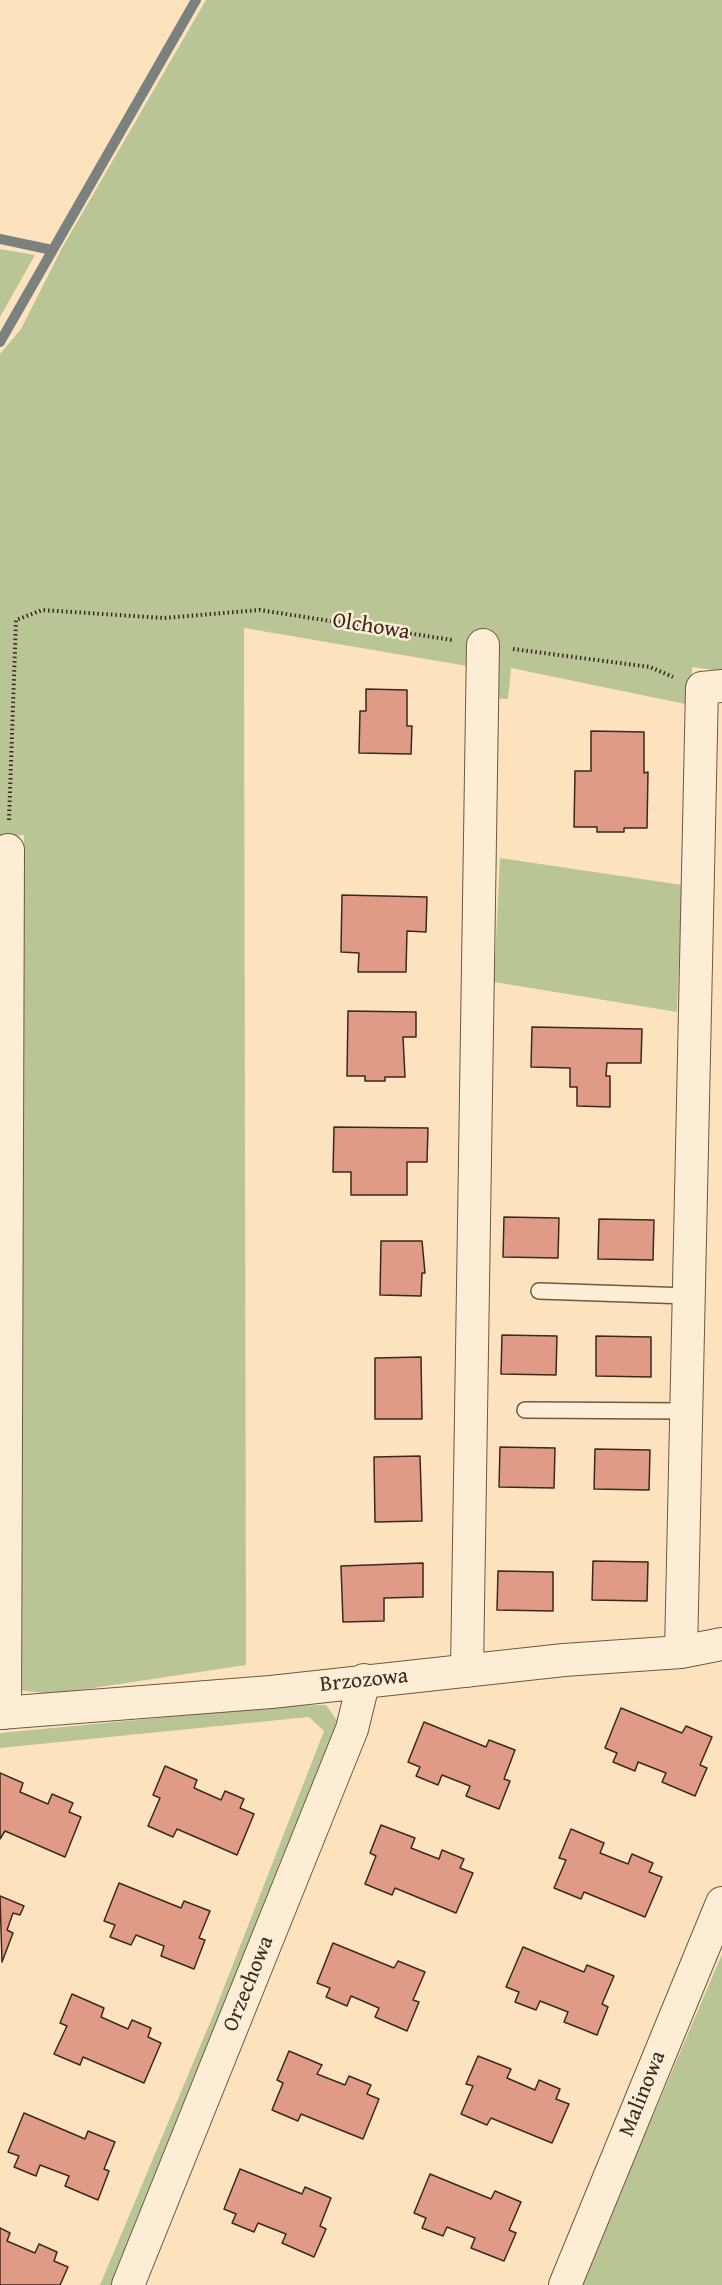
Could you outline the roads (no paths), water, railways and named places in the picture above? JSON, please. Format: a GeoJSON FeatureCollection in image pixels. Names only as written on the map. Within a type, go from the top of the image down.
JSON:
{"type":"FeatureCollection","features":[{"type":"Feature","properties":{"kind":"street"},"geometry":{"type":"LineString","coordinates":[[467,1671],[483,645]]}},
{"type":"Feature","properties":{"kind":"street"},"geometry":{"type":"LineString","coordinates":[[681,1652],[688,1296],[712,687]]}},
{"type":"Feature","properties":{"kind":"street","name":"Brzozowa"},"geometry":{"type":"LineString","coordinates":[[8,850],[2,1713],[271,1692],[364,1680],[564,1660],[681,1652],[722,1644]]}},
{"type":"Feature","properties":{"kind":"street","name":"Orzechowa"},"geometry":{"type":"LineString","coordinates":[[128,2285],[352,1729],[364,1680]]}},
{"type":"Feature","properties":{"kind":"street","name":"Malinowa"},"geometry":{"type":"LineString","coordinates":[[565,2285],[722,1903]]}},
{"type":"Feature","properties":{"kind":"lane"},"geometry":{"type":"LineString","coordinates":[[539,1291],[688,1296]]}},
{"type":"Feature","properties":{"kind":"lane"},"geometry":{"type":"LineString","coordinates":[[525,1410],[686,1411]]}},
{"type":"Feature","properties":{"kind":"waterway"},"geometry":{"type":"LineString","coordinates":[[0,342],[196,0]]}},
{"type":"Feature","properties":{"kind":"waterway"},"geometry":{"type":"LineString","coordinates":[[0,239],[52,250]]}}]}
